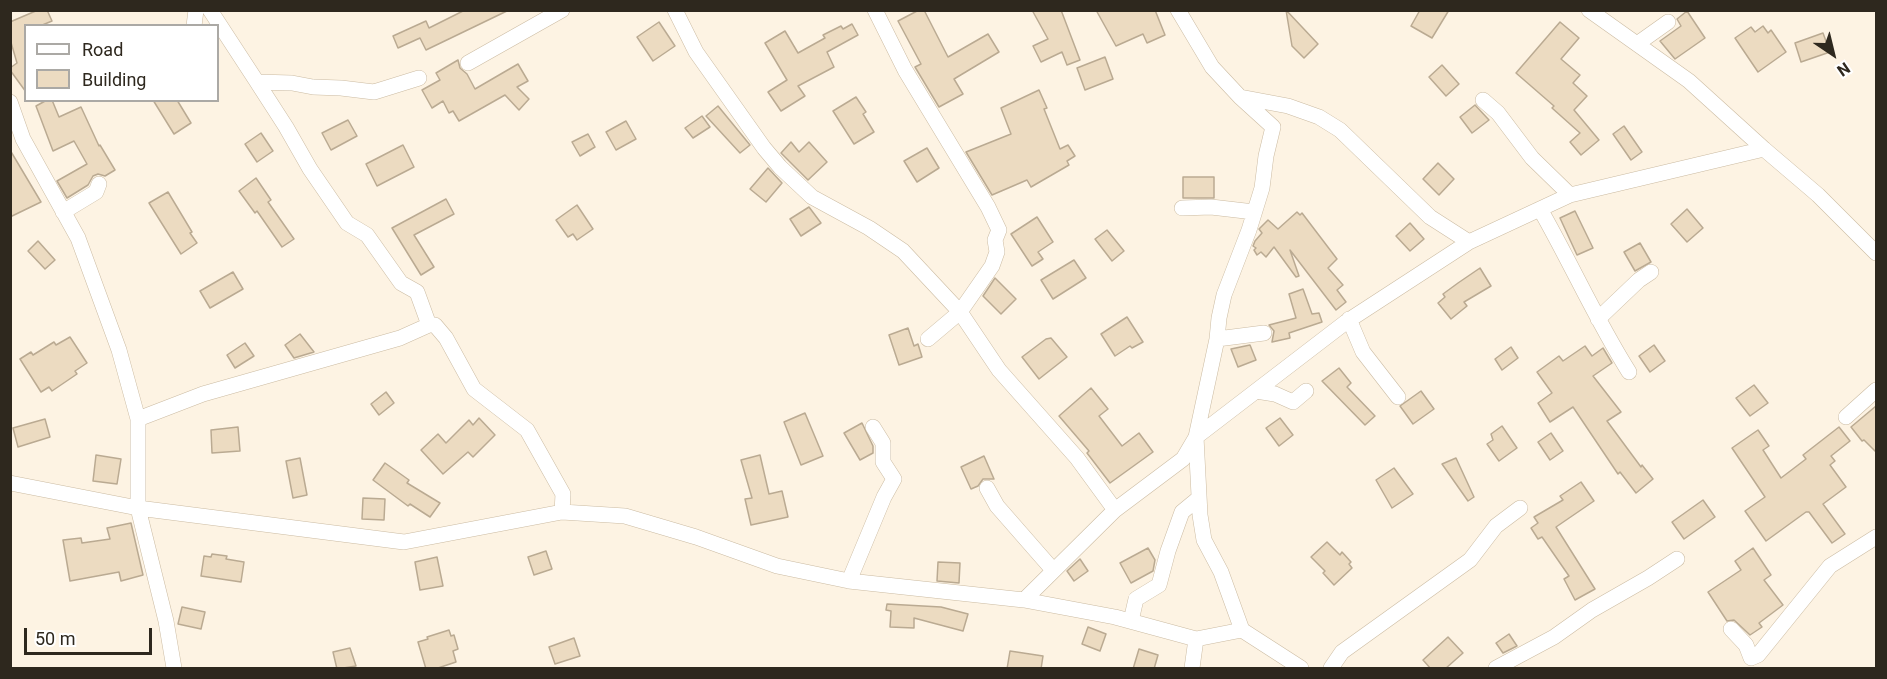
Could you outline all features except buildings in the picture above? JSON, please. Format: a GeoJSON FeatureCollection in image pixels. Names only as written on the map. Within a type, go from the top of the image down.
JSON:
{"type":"FeatureCollection","features":[{"type":"Feature","properties":{"kind":"street"},"geometry":{"type":"LineString","coordinates":[[210,10],[216,24]]}},
{"type":"Feature","properties":{"kind":"street"},"geometry":{"type":"LineString","coordinates":[[468,63],[562,10]]}},
{"type":"Feature","properties":{"kind":"street"},"geometry":{"type":"LineString","coordinates":[[675,10],[696,52],[764,148],[812,197],[869,228],[903,251],[960,312],[999,370],[1077,459],[1115,510]]}},
{"type":"Feature","properties":{"kind":"street"},"geometry":{"type":"LineString","coordinates":[[875,10],[905,70],[988,207],[999,230],[995,240],[997,252],[992,266],[960,312],[928,339]]}},
{"type":"Feature","properties":{"kind":"street"},"geometry":{"type":"LineString","coordinates":[[1178,10],[1212,67],[1273,127],[1262,188],[1224,295],[1219,318],[1217,339],[1196,437],[1199,498],[1204,540],[1221,572],[1242,630],[1301,669]]}},
{"type":"Feature","properties":{"kind":"street"},"geometry":{"type":"LineString","coordinates":[[1589,10],[1689,81],[1818,195],[1876,253]]}},
{"type":"Feature","properties":{"kind":"street"},"geometry":{"type":"LineString","coordinates":[[1637,44],[1668,22]]}},
{"type":"Feature","properties":{"kind":"street"},"geometry":{"type":"LineString","coordinates":[[224,43],[257,82],[310,169],[347,223],[366,236],[401,283],[417,292],[429,325]]}},
{"type":"Feature","properties":{"kind":"street"},"geometry":{"type":"LineString","coordinates":[[257,82],[292,83],[374,92],[419,78]]}},
{"type":"Feature","properties":{"kind":"street"},"geometry":{"type":"LineString","coordinates":[[1240,97],[1288,106],[1319,117],[1340,130],[1430,217],[1469,242]]}},
{"type":"Feature","properties":{"kind":"street"},"geometry":{"type":"LineString","coordinates":[[1483,100],[1498,113],[1532,158],[1570,195]]}},
{"type":"Feature","properties":{"kind":"street"},"geometry":{"type":"LineString","coordinates":[[10,102],[23,139],[78,238],[118,351],[138,420],[138,508],[166,621],[174,669]]}},
{"type":"Feature","properties":{"kind":"street"},"geometry":{"type":"LineString","coordinates":[[1024,600],[1115,510],[1183,459],[1196,437],[1349,320],[1469,242],[1570,195],[1764,149]]}},
{"type":"Feature","properties":{"kind":"street"},"geometry":{"type":"LineString","coordinates":[[63,212],[96,192],[99,184]]}},
{"type":"Feature","properties":{"kind":"street"},"geometry":{"type":"LineString","coordinates":[[1182,208],[1211,207],[1254,212]]}},
{"type":"Feature","properties":{"kind":"street"},"geometry":{"type":"LineString","coordinates":[[1540,209],[1567,256],[1598,319],[1629,372]]}},
{"type":"Feature","properties":{"kind":"street"},"geometry":{"type":"LineString","coordinates":[[1598,319],[1639,280],[1651,272]]}},
{"type":"Feature","properties":{"kind":"street"},"geometry":{"type":"LineString","coordinates":[[1349,320],[1363,352],[1398,397]]}},
{"type":"Feature","properties":{"kind":"street"},"geometry":{"type":"LineString","coordinates":[[138,420],[203,394],[400,338],[429,325],[435,325],[446,338],[474,389],[527,430],[563,494],[562,512]]}},
{"type":"Feature","properties":{"kind":"street"},"geometry":{"type":"LineString","coordinates":[[1217,339],[1264,333]]}},
{"type":"Feature","properties":{"kind":"street"},"geometry":{"type":"LineString","coordinates":[[1846,417],[1876,390]]}},
{"type":"Feature","properties":{"kind":"street"},"geometry":{"type":"LineString","coordinates":[[1256,391],[1275,394],[1293,402],[1306,391]]}},
{"type":"Feature","properties":{"kind":"street"},"geometry":{"type":"LineString","coordinates":[[849,581],[884,497],[894,479],[883,462],[883,443],[873,427]]}},
{"type":"Feature","properties":{"kind":"street"},"geometry":{"type":"LineString","coordinates":[[10,483],[138,508],[404,542],[562,512],[625,516],[696,537],[777,566],[849,581],[1024,600],[1131,621],[1196,639],[1242,630]]}},
{"type":"Feature","properties":{"kind":"street"},"geometry":{"type":"LineString","coordinates":[[987,488],[997,506],[1053,570]]}},
{"type":"Feature","properties":{"kind":"street"},"geometry":{"type":"LineString","coordinates":[[1131,621],[1136,599],[1159,585],[1182,512],[1199,498]]}},
{"type":"Feature","properties":{"kind":"street"},"geometry":{"type":"LineString","coordinates":[[1330,669],[1342,652],[1470,560],[1496,526],[1520,508]]}},
{"type":"Feature","properties":{"kind":"street"},"geometry":{"type":"LineString","coordinates":[[1752,663],[1830,566],[1876,537]]}},
{"type":"Feature","properties":{"kind":"street"},"geometry":{"type":"LineString","coordinates":[[1496,669],[1554,637],[1592,609],[1677,559]]}},
{"type":"Feature","properties":{"kind":"street"},"geometry":{"type":"LineString","coordinates":[[1731,629],[1746,645],[1752,663]]}},
{"type":"Feature","properties":{"kind":"street"},"geometry":{"type":"LineString","coordinates":[[1192,669],[1196,639]]}}]}
